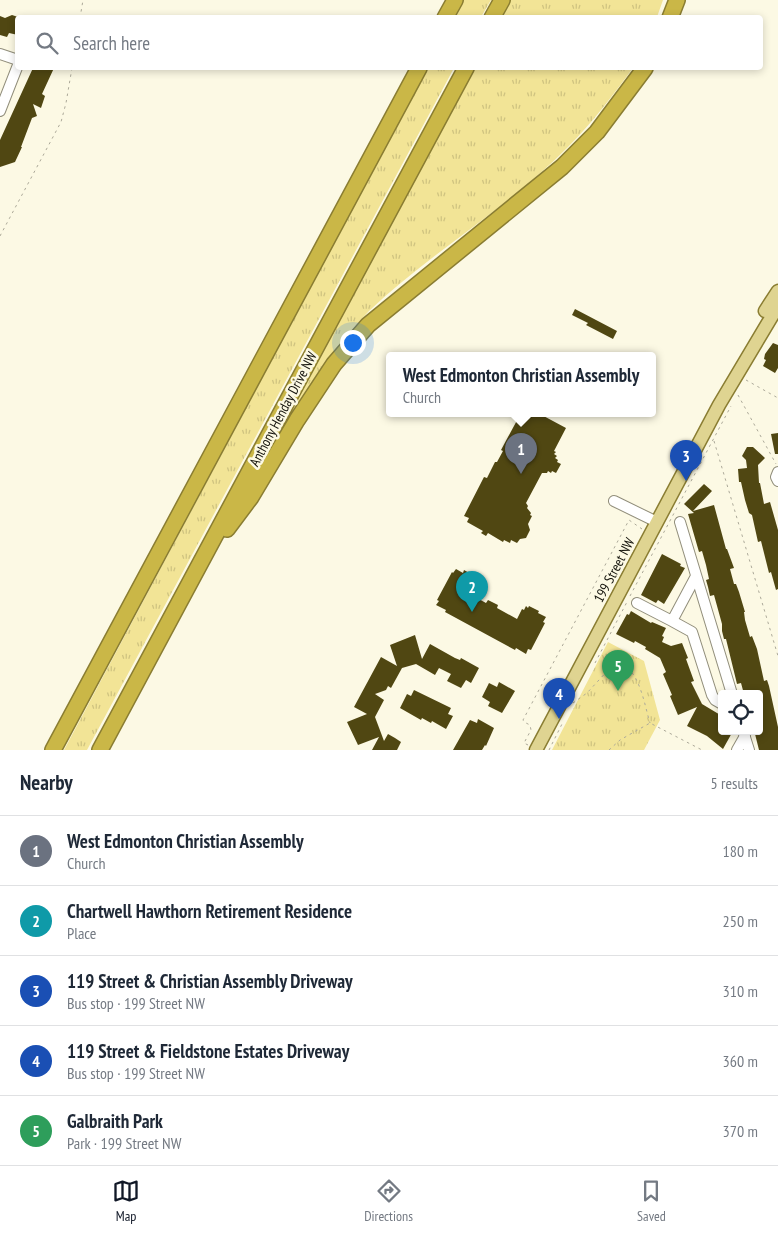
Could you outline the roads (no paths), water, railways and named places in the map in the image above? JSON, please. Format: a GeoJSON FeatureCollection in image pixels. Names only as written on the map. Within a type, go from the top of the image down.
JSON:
{"type":"FeatureCollection","features":[{"type":"Feature","properties":{"kind":"highway"},"geometry":{"type":"LineString","coordinates":[[494,15],[502,0]]}},
{"type":"Feature","properties":{"kind":"highway"},"geometry":{"type":"LineString","coordinates":[[671,15],[677,0]]}},
{"type":"Feature","properties":{"kind":"highway"},"geometry":{"type":"LineString","coordinates":[[53,750],[417,70]]}},
{"type":"Feature","properties":{"kind":"highway","name":"Anthony Henday Drive NW"},"geometry":{"type":"LineString","coordinates":[[100,750],[465,70]]}},
{"type":"Feature","properties":{"kind":"highway"},"geometry":{"type":"LineString","coordinates":[[196,570],[251,496],[316,391],[334,364],[350,345],[368,325],[562,167],[597,132],[644,70]]}},
{"type":"Feature","properties":{"kind":"main road","name":"199 Street NW"},"geometry":{"type":"LineString","coordinates":[[719,405],[733,371],[758,322],[778,291]]}},
{"type":"Feature","properties":{"kind":"main road","name":"199 Street NW"},"geometry":{"type":"LineString","coordinates":[[536,750],[656,537],[657,522],[719,405],[778,306]]}},
{"type":"Feature","properties":{"kind":"street"},"geometry":{"type":"LineString","coordinates":[[0,54],[15,59]]}},
{"type":"Feature","properties":{"kind":"street"},"geometry":{"type":"LineString","coordinates":[[0,111],[16,70]]}},
{"type":"Feature","properties":{"kind":"street"},"geometry":{"type":"LineString","coordinates":[[778,472],[776,478],[778,481]]}},
{"type":"Feature","properties":{"kind":"street"},"geometry":{"type":"LineString","coordinates":[[614,501],[657,522]]}},
{"type":"Feature","properties":{"kind":"street"},"geometry":{"type":"LineString","coordinates":[[680,522],[731,690]]}},
{"type":"Feature","properties":{"kind":"street"},"geometry":{"type":"LineString","coordinates":[[672,621],[696,576]]}},
{"type":"Feature","properties":{"kind":"street"},"geometry":{"type":"LineString","coordinates":[[637,603],[692,632],[712,694],[718,701]]}},
{"type":"Feature","properties":{"kind":"street"},"geometry":{"type":"LineString","coordinates":[[738,750],[744,735]]}},
{"type":"Feature","properties":{"kind":"street"},"geometry":{"type":"LineString","coordinates":[[744,735],[749,750]]}},
{"type":"Feature","properties":{"kind":"place","name":"West Edmonton Christian Assembly"},"geometry":{"type":"Point","coordinates":[521,474]}},
{"type":"Feature","properties":{"kind":"place","name":"119 Street & Christian Assembly Driveway"},"geometry":{"type":"Point","coordinates":[686,481]}},
{"type":"Feature","properties":{"kind":"place","name":"Chartwell Hawthorn Retirement Residence"},"geometry":{"type":"Point","coordinates":[472,612]}},
{"type":"Feature","properties":{"kind":"place","name":"Galbraith Park"},"geometry":{"type":"Point","coordinates":[618,691]}},
{"type":"Feature","properties":{"kind":"place","name":"119 Street & Fieldstone Estates Driveway"},"geometry":{"type":"Point","coordinates":[559,719]}}]}
